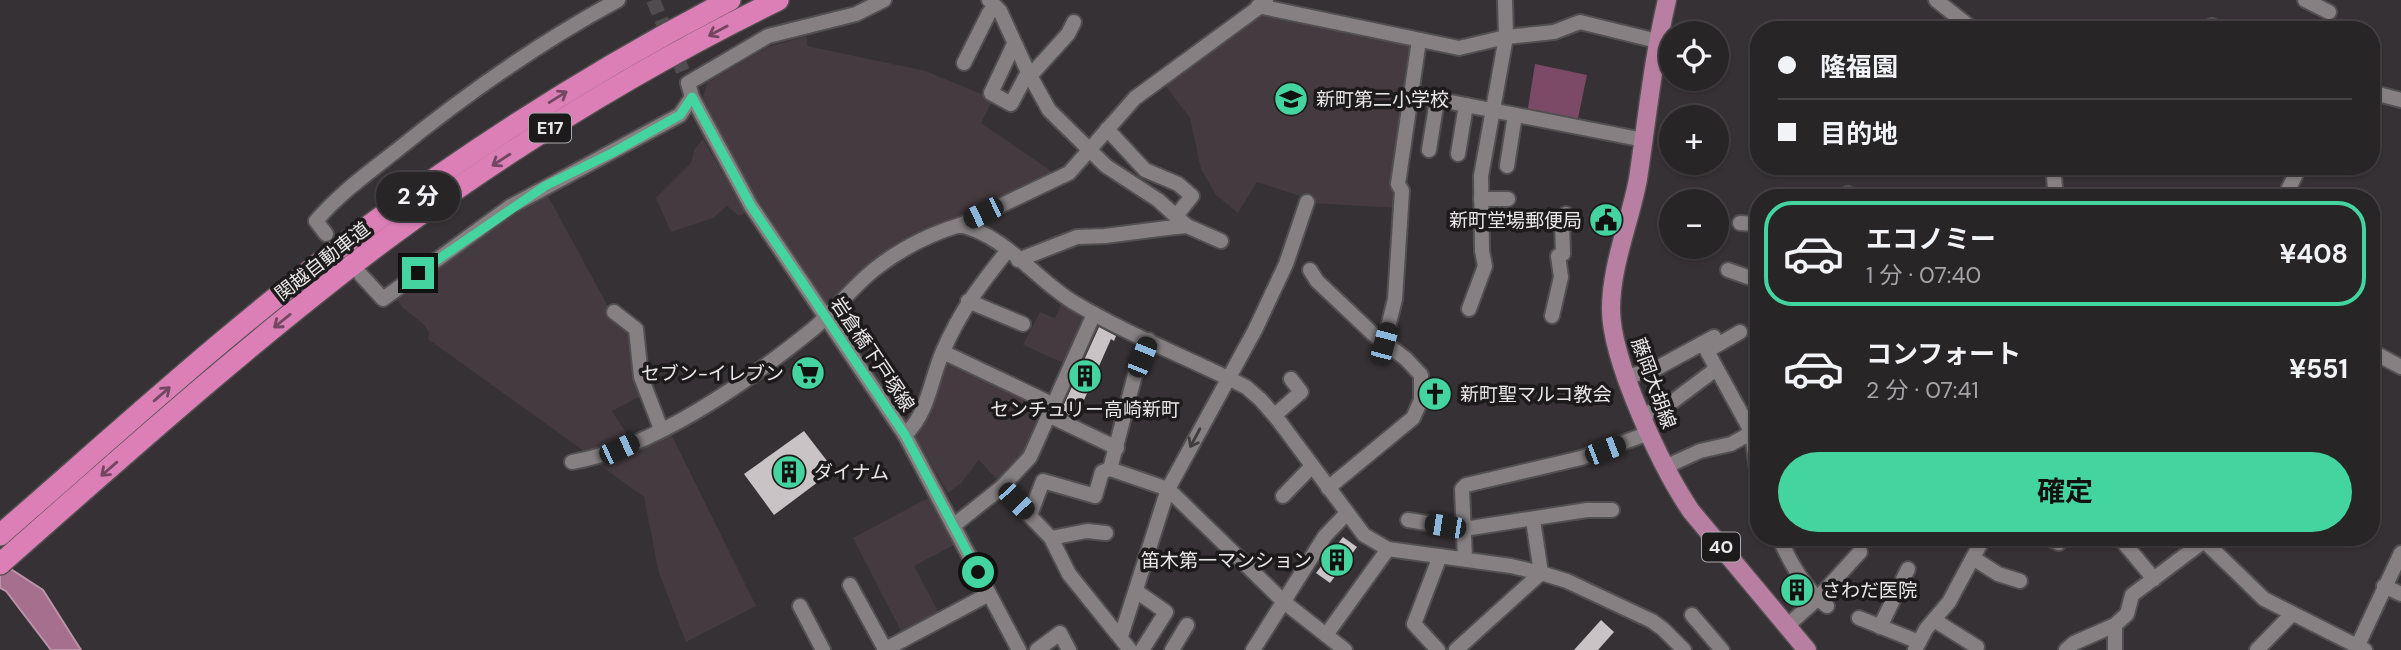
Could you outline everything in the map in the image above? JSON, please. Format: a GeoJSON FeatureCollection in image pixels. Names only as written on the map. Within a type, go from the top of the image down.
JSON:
{"type":"FeatureCollection","features":[{"type":"Feature","properties":{"kind":"highway","name":"関越自動車道"},"geometry":{"type":"LineString","coordinates":[[0,535],[206,356],[321,262],[409,197],[530,114],[626,56],[730,0]]}},
{"type":"Feature","properties":{"kind":"highway","name":"関越自動車道"},"geometry":{"type":"LineString","coordinates":[[0,564],[220,373],[336,279],[432,208],[541,134],[639,75],[778,0]]}},
{"type":"Feature","properties":{"kind":"main road","name":"藤岡大胡線"},"geometry":{"type":"LineString","coordinates":[[1667,0],[1657,41],[1637,183],[1614,280],[1611,310],[1615,337],[1649,433],[1691,511],[1807,650]]}},
{"type":"Feature","properties":{"kind":"street"},"geometry":{"type":"LineString","coordinates":[[326,233],[316,221],[333,201],[435,120],[523,58],[618,0]]}},
{"type":"Feature","properties":{"kind":"street"},"geometry":{"type":"LineString","coordinates":[[361,275],[383,299],[512,206],[680,115],[690,90],[768,36],[856,14],[884,0]]}},
{"type":"Feature","properties":{"kind":"street"},"geometry":{"type":"LineString","coordinates":[[1469,309],[1485,266],[1482,251],[1481,176],[1506,37],[1505,0]]}},
{"type":"Feature","properties":{"kind":"street"},"geometry":{"type":"LineString","coordinates":[[1936,0],[1963,21]]}},
{"type":"Feature","properties":{"kind":"street"},"geometry":{"type":"LineString","coordinates":[[2305,0],[2329,12]]}},
{"type":"Feature","properties":{"kind":"street"},"geometry":{"type":"LineString","coordinates":[[992,3],[1049,110],[1088,151],[1121,178],[1158,200],[1188,226],[1222,241]]}},
{"type":"Feature","properties":{"kind":"street"},"geometry":{"type":"LineString","coordinates":[[964,64],[992,3]]}},
{"type":"Feature","properties":{"kind":"street"},"geometry":{"type":"LineString","coordinates":[[572,462],[601,457],[661,429],[734,388],[825,318],[873,270],[915,244],[1069,173],[1148,87],[1263,3],[1459,47],[1506,37],[1554,32],[1580,22],[1657,41]]}},
{"type":"Feature","properties":{"kind":"street"},"geometry":{"type":"LineString","coordinates":[[1014,44],[991,93],[1012,104],[1029,74],[1074,22]]}},
{"type":"Feature","properties":{"kind":"street"},"geometry":{"type":"LineString","coordinates":[[1384,343],[1395,299],[1402,191],[1398,184],[1419,40]]}},
{"type":"Feature","properties":{"kind":"street","name":"岩倉橋下戸塚線"},"geometry":{"type":"LineString","coordinates":[[690,90],[751,206],[905,435],[1019,650]]}},
{"type":"Feature","properties":{"kind":"street"},"geometry":{"type":"LineString","coordinates":[[1410,93],[1644,140]]}},
{"type":"Feature","properties":{"kind":"street"},"geometry":{"type":"LineString","coordinates":[[2380,94],[2401,100]]}},
{"type":"Feature","properties":{"kind":"street"},"geometry":{"type":"LineString","coordinates":[[1429,150],[1437,100]]}},
{"type":"Feature","properties":{"kind":"street"},"geometry":{"type":"LineString","coordinates":[[1458,154],[1466,105]]}},
{"type":"Feature","properties":{"kind":"street"},"geometry":{"type":"LineString","coordinates":[[1507,166],[1515,115]]}},
{"type":"Feature","properties":{"kind":"street"},"geometry":{"type":"LineString","coordinates":[[1107,129],[1145,170],[1178,184],[1192,196],[1176,216]]}},
{"type":"Feature","properties":{"kind":"street"},"geometry":{"type":"LineString","coordinates":[[1481,199],[1508,199]]}},
{"type":"Feature","properties":{"kind":"street"},"geometry":{"type":"LineString","coordinates":[[1121,636],[1168,489],[1255,330],[1286,264],[1307,202]]}},
{"type":"Feature","properties":{"kind":"street"},"geometry":{"type":"LineString","coordinates":[[1552,317],[1562,277],[1562,222],[1566,214]]}},
{"type":"Feature","properties":{"kind":"street"},"geometry":{"type":"LineString","coordinates":[[1740,223],[1750,224]]}},
{"type":"Feature","properties":{"kind":"street"},"geometry":{"type":"LineString","coordinates":[[960,225],[989,235],[1071,300],[1094,314],[1246,387],[1275,415],[1364,535],[1388,549],[1465,559],[1541,573],[1567,581],[1652,621],[1684,650]]}},
{"type":"Feature","properties":{"kind":"street"},"geometry":{"type":"LineString","coordinates":[[905,435],[925,409],[943,352],[968,301],[1013,255],[1077,237],[1188,226]]}},
{"type":"Feature","properties":{"kind":"street"},"geometry":{"type":"LineString","coordinates":[[1310,270],[1317,281],[1421,375],[1422,400],[1413,418],[1328,488]]}},
{"type":"Feature","properties":{"kind":"street"},"geometry":{"type":"LineString","coordinates":[[1728,270],[1750,278]]}},
{"type":"Feature","properties":{"kind":"street"},"geometry":{"type":"LineString","coordinates":[[968,301],[1023,324]]}},
{"type":"Feature","properties":{"kind":"street"},"geometry":{"type":"LineString","coordinates":[[614,312],[636,329],[641,377],[661,429]]}},
{"type":"Feature","properties":{"kind":"street"},"geometry":{"type":"LineString","coordinates":[[953,526],[1002,487],[1030,457],[1094,314]]}},
{"type":"Feature","properties":{"kind":"street"},"geometry":{"type":"LineString","coordinates":[[1740,332],[1707,351],[1750,422]]}},
{"type":"Feature","properties":{"kind":"street"},"geometry":{"type":"LineString","coordinates":[[1627,377],[1657,368],[1715,337]]}},
{"type":"Feature","properties":{"kind":"street"},"geometry":{"type":"LineString","coordinates":[[1110,469],[1135,375],[1149,340]]}},
{"type":"Feature","properties":{"kind":"street"},"geometry":{"type":"LineString","coordinates":[[943,352],[1117,448]]}},
{"type":"Feature","properties":{"kind":"street"},"geometry":{"type":"LineString","coordinates":[[2380,356],[2401,367]]}},
{"type":"Feature","properties":{"kind":"street"},"geometry":{"type":"LineString","coordinates":[[1642,415],[1668,405],[1716,369]]}},
{"type":"Feature","properties":{"kind":"street"},"geometry":{"type":"LineString","coordinates":[[1275,415],[1301,392],[1291,379]]}},
{"type":"Feature","properties":{"kind":"street"},"geometry":{"type":"LineString","coordinates":[[1465,559],[1462,489],[1466,485],[1581,458],[1649,433]]}},
{"type":"Feature","properties":{"kind":"street"},"geometry":{"type":"LineString","coordinates":[[1665,467],[1700,451],[1731,444],[1750,433]]}},
{"type":"Feature","properties":{"kind":"street"},"geometry":{"type":"LineString","coordinates":[[1283,496],[1312,466]]}},
{"type":"Feature","properties":{"kind":"street"},"geometry":{"type":"LineString","coordinates":[[1030,515],[1043,481],[1095,496],[1102,472],[1110,469],[1168,489],[1284,602],[1345,650]]}},
{"type":"Feature","properties":{"kind":"street"},"geometry":{"type":"LineString","coordinates":[[1002,487],[1051,538],[1069,574],[1130,650]]}},
{"type":"Feature","properties":{"kind":"street"},"geometry":{"type":"LineString","coordinates":[[1408,520],[1464,529],[1587,510],[1612,510]]}},
{"type":"Feature","properties":{"kind":"street"},"geometry":{"type":"LineString","coordinates":[[1254,650],[1325,536],[1346,514]]}},
{"type":"Feature","properties":{"kind":"street"},"geometry":{"type":"LineString","coordinates":[[1533,520],[1541,573]]}},
{"type":"Feature","properties":{"kind":"street"},"geometry":{"type":"LineString","coordinates":[[1051,538],[1087,531],[1106,533]]}},
{"type":"Feature","properties":{"kind":"street"},"geometry":{"type":"LineString","coordinates":[[1783,546],[1822,602]]}},
{"type":"Feature","properties":{"kind":"street"},"geometry":{"type":"LineString","coordinates":[[1859,618],[1917,646],[1949,601],[1979,546]]}},
{"type":"Feature","properties":{"kind":"street"},"geometry":{"type":"LineString","coordinates":[[2126,546],[2154,579]]}},
{"type":"Feature","properties":{"kind":"street"},"geometry":{"type":"LineString","coordinates":[[2066,650],[2074,643],[2115,625],[2127,614],[2132,595],[2194,546]]}},
{"type":"Feature","properties":{"kind":"street"},"geometry":{"type":"LineString","coordinates":[[2209,546],[2264,599],[2361,648],[2384,586],[2401,553]]}},
{"type":"Feature","properties":{"kind":"street"},"geometry":{"type":"LineString","coordinates":[[1326,635],[1388,549]]}},
{"type":"Feature","properties":{"kind":"street"},"geometry":{"type":"LineString","coordinates":[[1787,626],[1822,602],[1860,552]]}},
{"type":"Feature","properties":{"kind":"street"},"geometry":{"type":"LineString","coordinates":[[1438,650],[1414,624],[1440,556]]}},
{"type":"Feature","properties":{"kind":"street"},"geometry":{"type":"LineString","coordinates":[[1973,558],[1998,575],[2020,581]]}},
{"type":"Feature","properties":{"kind":"street"},"geometry":{"type":"LineString","coordinates":[[1880,627],[1908,569]]}},
{"type":"Feature","properties":{"kind":"street"},"geometry":{"type":"LineString","coordinates":[[1456,650],[1541,573]]}},
{"type":"Feature","properties":{"kind":"street"},"geometry":{"type":"LineString","coordinates":[[850,585],[884,650],[989,594]]}},
{"type":"Feature","properties":{"kind":"street"},"geometry":{"type":"LineString","coordinates":[[2384,586],[2401,594]]}},
{"type":"Feature","properties":{"kind":"street"},"geometry":{"type":"LineString","coordinates":[[1136,591],[1166,612],[1142,650]]}},
{"type":"Feature","properties":{"kind":"street"},"geometry":{"type":"LineString","coordinates":[[800,606],[823,650]]}},
{"type":"Feature","properties":{"kind":"street"},"geometry":{"type":"LineString","coordinates":[[2258,650],[2292,614]]}},
{"type":"Feature","properties":{"kind":"street"},"geometry":{"type":"LineString","coordinates":[[1692,615],[1722,650]]}},
{"type":"Feature","properties":{"kind":"street"},"geometry":{"type":"LineString","coordinates":[[1934,620],[1977,647]]}},
{"type":"Feature","properties":{"kind":"street"},"geometry":{"type":"LineString","coordinates":[[1172,650],[1187,625]]}},
{"type":"Feature","properties":{"kind":"street"},"geometry":{"type":"LineString","coordinates":[[2115,625],[2115,650]]}},
{"type":"Feature","properties":{"kind":"street"},"geometry":{"type":"LineString","coordinates":[[1037,650],[1060,633],[1069,650]]}},
{"type":"Feature","properties":{"kind":"street"},"geometry":{"type":"LineString","coordinates":[[2327,650],[2336,636]]}},
{"type":"Feature","properties":{"kind":"shaded area","name":"新町第二小学校"},"geometry":{"type":"Polygon","coordinates":[[[1260,9],[1412,43],[1397,208],[1310,203],[1303,197],[1257,182],[1238,213],[1216,195],[1201,169],[1190,118],[1161,80],[1260,9]]]}},
{"type":"Feature","properties":{"kind":"shaded area"},"geometry":{"type":"Polygon","coordinates":[[[807,36],[807,46],[926,71],[993,99],[981,123],[1057,175],[917,238],[833,305],[825,305],[741,173],[703,97],[708,82],[768,47],[807,36]]]}},
{"type":"Feature","properties":{"kind":"shaded area"},"geometry":{"type":"Polygon","coordinates":[[[1535,64],[1587,75],[1577,123],[1527,114],[1535,64]]]}},
{"type":"Feature","properties":{"kind":"shaded area"},"geometry":{"type":"Polygon","coordinates":[[[703,139],[745,213],[739,216],[727,206],[713,218],[671,232],[656,198],[691,163],[694,150],[703,139]]]}},
{"type":"Feature","properties":{"kind":"shaded area"},"geometry":{"type":"Polygon","coordinates":[[[541,195],[548,196],[612,314],[634,330],[645,394],[612,411],[630,439],[588,454],[428,339],[429,332],[423,324],[402,307],[395,297],[483,230],[541,195]]]}},
{"type":"Feature","properties":{"kind":"shaded area"},"geometry":{"type":"Polygon","coordinates":[[[1063,300],[1088,315],[1068,365],[1023,345],[1040,312],[1055,318],[1063,300]]]}},
{"type":"Feature","properties":{"kind":"shaded area"},"geometry":{"type":"Polygon","coordinates":[[[946,358],[1050,405],[1029,453],[1000,483],[979,460],[961,483],[948,493],[913,433],[946,358]]]}},
{"type":"Feature","properties":{"kind":"shaded area"},"geometry":{"type":"Polygon","coordinates":[[[669,430],[756,606],[686,642],[659,573],[644,497],[597,463],[669,430]]]}},
{"type":"Feature","properties":{"kind":"shaded area"},"geometry":{"type":"Polygon","coordinates":[[[930,497],[954,545],[914,566],[940,615],[903,635],[853,538],[930,497]]]}},
{"type":"Feature","properties":{"kind":"shaded area"},"geometry":{"type":"Polygon","coordinates":[[[0,562],[43,590],[81,650],[51,650],[6,591],[0,588],[0,562]]]}},
{"type":"Feature","properties":{"kind":"building","name":"センチュリー高崎新町"},"geometry":{"type":"Polygon","coordinates":[[[1099,327],[1116,336],[1114,341],[1111,339],[1076,418],[1061,411],[1099,327]]]}},
{"type":"Feature","properties":{"kind":"building","name":"ダイナム"},"geometry":{"type":"Polygon","coordinates":[[[804,431],[834,470],[774,515],[744,474],[804,431]]]}},
{"type":"Feature","properties":{"kind":"building","name":"笛木第一マンション"},"geometry":{"type":"Polygon","coordinates":[[[1343,537],[1357,547],[1330,583],[1316,573],[1343,537]]]}},
{"type":"Feature","properties":{"kind":"building"},"geometry":{"type":"Polygon","coordinates":[[[1601,620],[1614,632],[1598,650],[1574,650],[1601,620]]]}},
{"type":"Feature","properties":{"kind":"tunnel"},"geometry":{"type":"LineString","coordinates":[[653,0],[688,83]]}},
{"type":"Feature","properties":{"kind":"place","name":"新町第二小学校"},"geometry":{"type":"Point","coordinates":[1291,99]}},
{"type":"Feature","properties":{"kind":"place","name":"新町堂場郵便局"},"geometry":{"type":"Point","coordinates":[1606,220]}},
{"type":"Feature","properties":{"kind":"place","name":"セブン-イレブン"},"geometry":{"type":"Point","coordinates":[808,373]}},
{"type":"Feature","properties":{"kind":"place","name":"センチュリー高崎新町"},"geometry":{"type":"Point","coordinates":[1085,376]}},
{"type":"Feature","properties":{"kind":"place","name":"新町聖マルコ教会"},"geometry":{"type":"Point","coordinates":[1435,394]}},
{"type":"Feature","properties":{"kind":"place","name":"ダイナム"},"geometry":{"type":"Point","coordinates":[789,472]}},
{"type":"Feature","properties":{"kind":"place","name":"笛木第一マンション"},"geometry":{"type":"Point","coordinates":[1337,560]}},
{"type":"Feature","properties":{"kind":"place","name":"さわだ医院"},"geometry":{"type":"Point","coordinates":[1797,590]}},
{"type":"Feature","properties":{"kind":"route"},"geometry":{"type":"LineString","coordinates":[[418,273],[453,246],[545,186],[680,115],[692,97],[751,206],[905,435],[978,572]]}}]}
